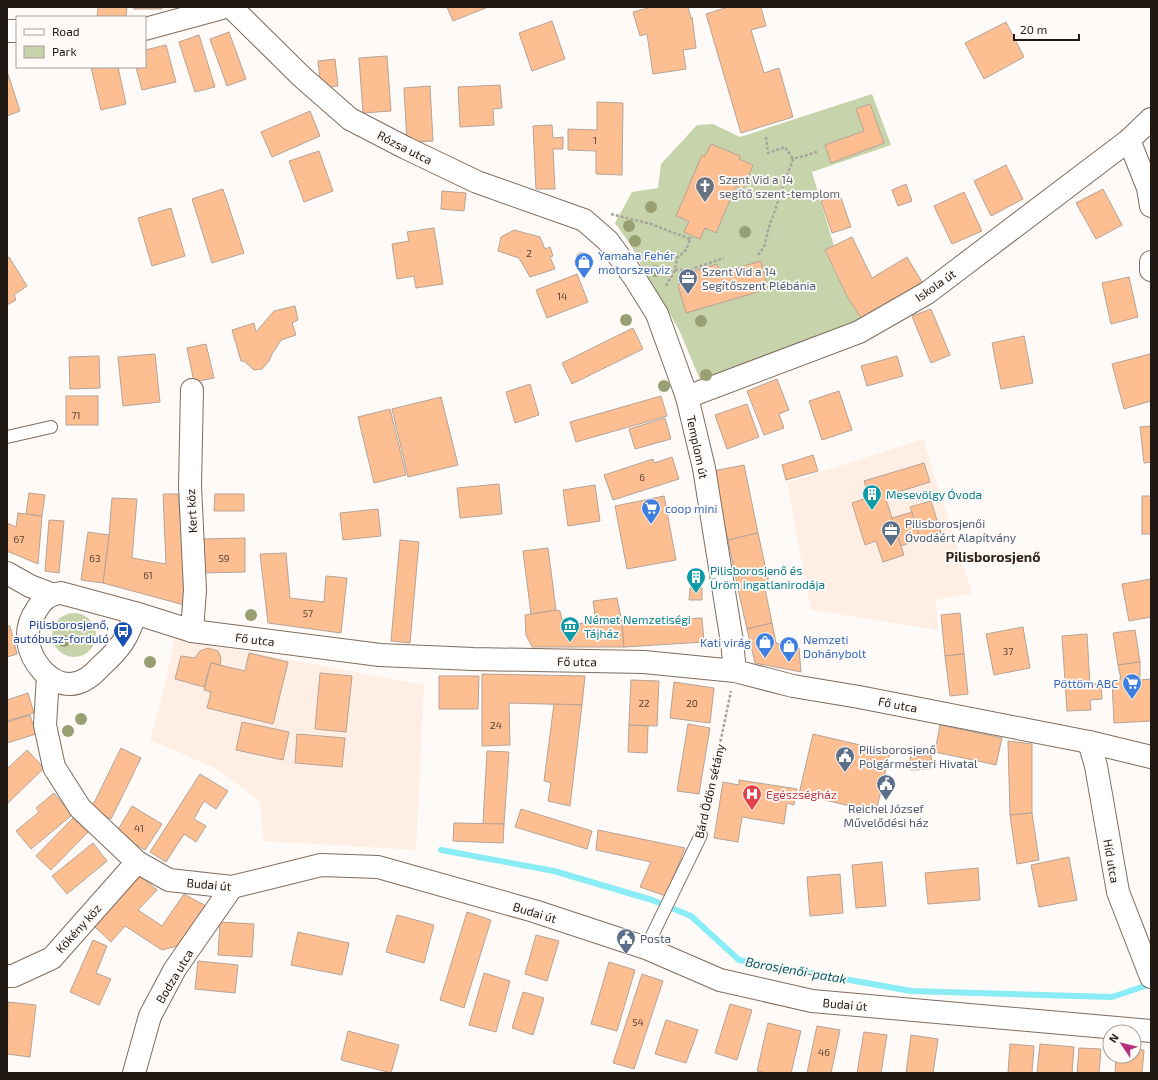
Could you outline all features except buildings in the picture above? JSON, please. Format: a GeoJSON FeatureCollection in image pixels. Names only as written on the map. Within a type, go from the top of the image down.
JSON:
{"type":"FeatureCollection","features":[{"type":"Feature","properties":{"kind":"street"},"geometry":{"type":"LineString","coordinates":[[146,29],[226,7]]}},
{"type":"Feature","properties":{"kind":"street","name":"Rózsa utca"},"geometry":{"type":"LineString","coordinates":[[231,7],[302,76],[350,119],[477,182],[584,220],[608,241]]}},
{"type":"Feature","properties":{"kind":"street","name":"Iskola út"},"geometry":{"type":"LineString","coordinates":[[687,397],[858,332],[927,293],[1129,140],[1151,119]]}},
{"type":"Feature","properties":{"kind":"street"},"geometry":{"type":"LineString","coordinates":[[1129,140],[1148,188],[1151,206]]}},
{"type":"Feature","properties":{"kind":"street","name":"Templom út"},"geometry":{"type":"LineString","coordinates":[[608,241],[634,277],[657,314],[687,397],[704,468],[732,642],[735,671]]}},
{"type":"Feature","properties":{"kind":"street"},"geometry":{"type":"LineString","coordinates":[[1151,262],[1151,270]]}},
{"type":"Feature","properties":{"kind":"street","name":"Kert köz"},"geometry":{"type":"LineString","coordinates":[[192,390],[190,486],[195,590],[192,631]]}},
{"type":"Feature","properties":{"kind":"street","name":"Fő utca"},"geometry":{"type":"LineString","coordinates":[[7,572],[30,586],[51,594],[60,593],[135,613],[192,631],[380,655],[473,659],[644,662],[735,671],[793,686],[859,696],[1089,742],[1151,757]]}},
{"type":"Feature","properties":{"kind":"street"},"geometry":{"type":"LineString","coordinates":[[51,594],[41,603],[33,615],[29,628],[28,641],[32,655],[38,666],[48,676],[58,682],[70,684],[81,682],[91,676],[125,640],[135,613]]}},
{"type":"Feature","properties":{"kind":"street","name":"Budai út"},"geometry":{"type":"LineString","coordinates":[[48,676],[45,725],[54,767],[80,808],[137,862],[169,880],[232,887],[321,865],[378,867],[534,911],[646,948],[720,980],[812,1001],[1151,1031]]}},
{"type":"Feature","properties":{"kind":"street","name":"Híd utca"},"geometry":{"type":"LineString","coordinates":[[1089,742],[1096,766],[1118,892],[1151,976]]}},
{"type":"Feature","properties":{"kind":"street","name":"Kökény köz"},"geometry":{"type":"LineString","coordinates":[[7,976],[13,976],[52,958],[137,862]]}},
{"type":"Feature","properties":{"kind":"street","name":"Bodza utca"},"geometry":{"type":"LineString","coordinates":[[134,1073],[150,1016],[175,969],[232,887]]}},
{"type":"Feature","properties":{"kind":"lane"},"geometry":{"type":"LineString","coordinates":[[7,437],[51,427]]}},
{"type":"Feature","properties":{"kind":"lane","name":"Bárd Ödön sétány"},"geometry":{"type":"LineString","coordinates":[[646,948],[701,836]]}},
{"type":"Feature","properties":{"kind":"path"},"geometry":{"type":"LineString","coordinates":[[766,137],[768,152],[785,147],[793,159]]}},
{"type":"Feature","properties":{"kind":"path"},"geometry":{"type":"LineString","coordinates":[[793,159],[818,152]]}},
{"type":"Feature","properties":{"kind":"path"},"geometry":{"type":"LineString","coordinates":[[758,255],[764,248],[769,227],[793,159]]}},
{"type":"Feature","properties":{"kind":"path"},"geometry":{"type":"LineString","coordinates":[[607,212],[650,224],[691,238],[686,250],[677,258],[675,270],[666,286]]}},
{"type":"Feature","properties":{"kind":"path"},"geometry":{"type":"LineString","coordinates":[[675,270],[689,270],[724,258]]}},
{"type":"Feature","properties":{"kind":"path","name":"Bárd Ödön sétány"},"geometry":{"type":"LineString","coordinates":[[701,836],[735,671]]}},
{"type":"Feature","properties":{"kind":"shaded area"},"geometry":{"type":"Polygon","coordinates":[[[923,439],[972,593],[936,600],[938,630],[811,610],[787,483],[923,439]]]}},
{"type":"Feature","properties":{"kind":"shaded area"},"geometry":{"type":"Polygon","coordinates":[[[175,638],[424,685],[416,850],[264,841],[260,801],[215,768],[150,740],[175,638]]]}},
{"type":"Feature","properties":{"kind":"green space"},"geometry":{"type":"Polygon","coordinates":[[[872,94],[891,145],[812,172],[834,246],[825,251],[846,294],[862,319],[701,382],[680,332],[662,300],[658,300],[632,247],[615,223],[632,192],[658,188],[661,164],[697,125],[713,124],[740,137],[872,94]]]}},
{"type":"Feature","properties":{"kind":"green space"},"geometry":{"type":"Polygon","coordinates":[[[78,613],[83,614],[90,619],[95,626],[95,644],[90,651],[83,656],[70,657],[65,656],[58,651],[53,644],[52,631],[53,626],[58,619],[65,614],[78,613]]]}},
{"type":"Feature","properties":{"kind":"waterway","name":"Borosjenői-patak"},"geometry":{"type":"LineString","coordinates":[[441,850],[554,871],[652,900],[691,916],[739,960],[911,991],[1112,997],[1151,984]]}},
{"type":"Feature","properties":{"kind":"place","name":"Szent Vid a 14 segítő szent-templom"},"geometry":{"type":"Point","coordinates":[705,203]}},
{"type":"Feature","properties":{"kind":"place","name":"Yamaha Fehér motorszerviz"},"geometry":{"type":"Point","coordinates":[584,279]}},
{"type":"Feature","properties":{"kind":"place","name":"Szent Vid a 14 Segítőszent Plébánia"},"geometry":{"type":"Point","coordinates":[688,295]}},
{"type":"Feature","properties":{"kind":"place","name":"Mesevölgy Óvoda"},"geometry":{"type":"Point","coordinates":[872,511]}},
{"type":"Feature","properties":{"kind":"place","name":"coop mini"},"geometry":{"type":"Point","coordinates":[651,525]}},
{"type":"Feature","properties":{"kind":"place","name":"Pilisborosjenői Óvodáért Alapítvány"},"geometry":{"type":"Point","coordinates":[891,547]}},
{"type":"Feature","properties":{"kind":"place","name":"Pilisborosjenő és Üröm ingatlanirodája"},"geometry":{"type":"Point","coordinates":[696,594]}},
{"type":"Feature","properties":{"kind":"place","name":"Német Nemzetiségi Tájház"},"geometry":{"type":"Point","coordinates":[570,643]}},
{"type":"Feature","properties":{"kind":"place","name":"Pilisborosjenő, autóbusz-forduló"},"geometry":{"type":"Point","coordinates":[123,648]}},
{"type":"Feature","properties":{"kind":"place","name":"Kati virág"},"geometry":{"type":"Point","coordinates":[765,659]}},
{"type":"Feature","properties":{"kind":"place","name":"Nemzeti Dohánybolt"},"geometry":{"type":"Point","coordinates":[789,663]}},
{"type":"Feature","properties":{"kind":"place","name":"Pöttöm ABC"},"geometry":{"type":"Point","coordinates":[1132,700]}},
{"type":"Feature","properties":{"kind":"place","name":"Pilisborosjenő Polgármesteri Hivatal"},"geometry":{"type":"Point","coordinates":[845,773]}},
{"type":"Feature","properties":{"kind":"place","name":"Reichel József Művelődési ház"},"geometry":{"type":"Point","coordinates":[886,801]}},
{"type":"Feature","properties":{"kind":"place","name":"Egészségház"},"geometry":{"type":"Point","coordinates":[752,811]}},
{"type":"Feature","properties":{"kind":"place","name":"Posta"},"geometry":{"type":"Point","coordinates":[626,955]}},
{"type":"Feature","properties":{"kind":"district","name":"Pilisborosjenő"},"geometry":{"type":"Point","coordinates":[993,556]}}]}
